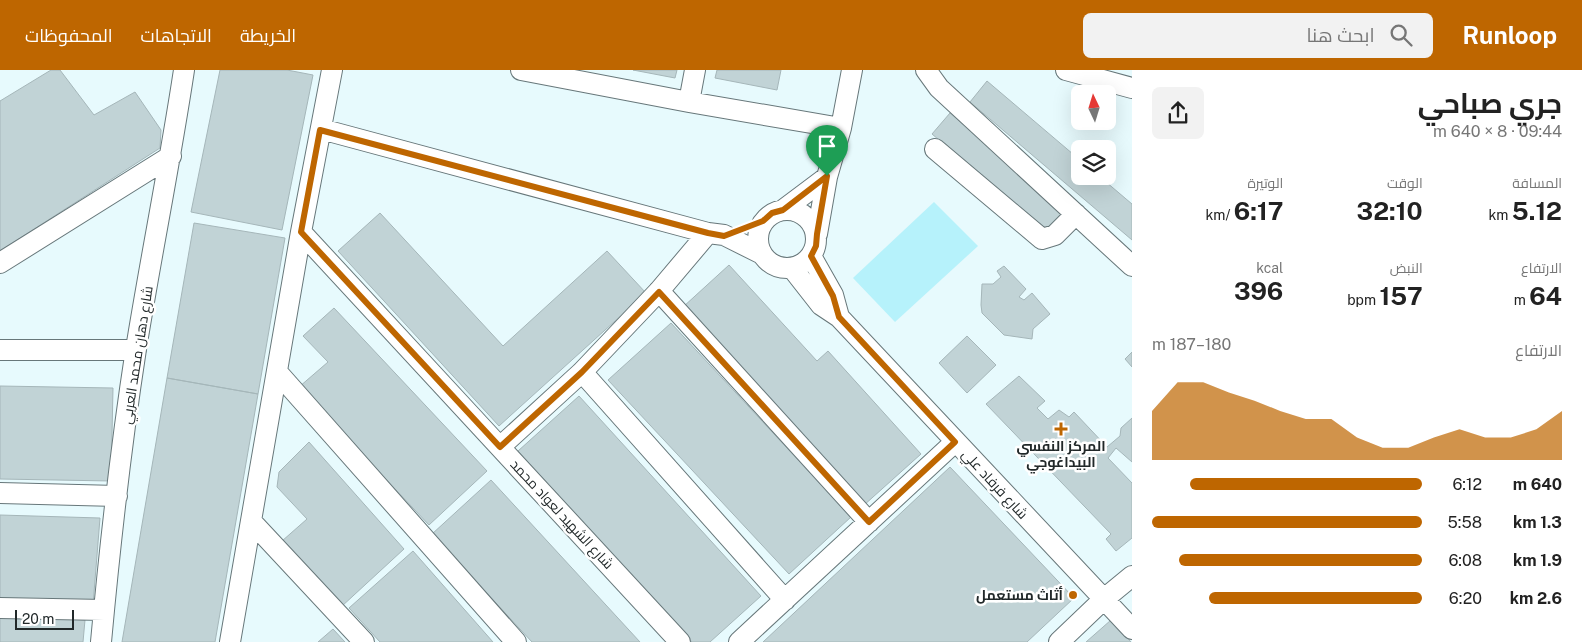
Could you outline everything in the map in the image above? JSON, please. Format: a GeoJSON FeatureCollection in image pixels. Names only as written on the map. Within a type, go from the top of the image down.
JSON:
{"type":"FeatureCollection","features":[{"type":"Feature","properties":{"kind":"street","name":"شارع دهان محمد العربي"},"geometry":{"type":"LineString","coordinates":[[102,642],[116,496],[136,350],[171,156],[184,70]]}},
{"type":"Feature","properties":{"kind":"street"},"geometry":{"type":"LineString","coordinates":[[230,642],[301,232],[332,70]]}},
{"type":"Feature","properties":{"kind":"street"},"geometry":{"type":"LineString","coordinates":[[521,70],[840,128]]}},
{"type":"Feature","properties":{"kind":"street"},"geometry":{"type":"LineString","coordinates":[[689,102],[695,70]]}},
{"type":"Feature","properties":{"kind":"street"},"geometry":{"type":"LineString","coordinates":[[817,234],[813,223],[805,215],[794,210],[783,210],[772,213],[763,221],[758,232],[758,243],[762,254],[770,263],[780,268],[792,268],[803,264],[811,256],[816,246],[827,176],[840,128],[852,70]]}},
{"type":"Feature","properties":{"kind":"street"},"geometry":{"type":"LineString","coordinates":[[926,70],[939,88],[1132,266]]}},
{"type":"Feature","properties":{"kind":"street"},"geometry":{"type":"LineString","coordinates":[[1066,70],[1132,88]]}},
{"type":"Feature","properties":{"kind":"street"},"geometry":{"type":"LineString","coordinates":[[320,130],[716,234],[762,254]]}},
{"type":"Feature","properties":{"kind":"street"},"geometry":{"type":"LineString","coordinates":[[935,149],[1042,239],[1055,235],[1076,214]]}},
{"type":"Feature","properties":{"kind":"street"},"geometry":{"type":"LineString","coordinates":[[0,263],[171,156]]}},
{"type":"Feature","properties":{"kind":"street"},"geometry":{"type":"LineString","coordinates":[[783,210],[827,176]]}},
{"type":"Feature","properties":{"kind":"street"},"geometry":{"type":"LineString","coordinates":[[500,447],[582,372],[716,234],[763,221]]}},
{"type":"Feature","properties":{"kind":"street","name":"شارع الشهيد لعواد محمد"},"geometry":{"type":"LineString","coordinates":[[301,232],[680,642]]}},
{"type":"Feature","properties":{"kind":"street","name":"شارع فرفاد علي"},"geometry":{"type":"LineString","coordinates":[[811,256],[833,296],[839,317]]}},
{"type":"Feature","properties":{"kind":"street","name":"شارع فرفاد علي"},"geometry":{"type":"LineString","coordinates":[[792,268],[821,305],[839,317],[1132,629]]}},
{"type":"Feature","properties":{"kind":"street"},"geometry":{"type":"LineString","coordinates":[[659,292],[869,522]]}},
{"type":"Feature","properties":{"kind":"street"},"geometry":{"type":"LineString","coordinates":[[0,350],[136,350]]}},
{"type":"Feature","properties":{"kind":"street"},"geometry":{"type":"LineString","coordinates":[[582,372],[785,600]]}},
{"type":"Feature","properties":{"kind":"street"},"geometry":{"type":"LineString","coordinates":[[278,373],[516,642]]}},
{"type":"Feature","properties":{"kind":"street"},"geometry":{"type":"LineString","coordinates":[[739,642],[955,442]]}},
{"type":"Feature","properties":{"kind":"street"},"geometry":{"type":"LineString","coordinates":[[0,493],[116,496]]}},
{"type":"Feature","properties":{"kind":"street"},"geometry":{"type":"LineString","coordinates":[[251,520],[364,642]]}},
{"type":"Feature","properties":{"kind":"street"},"geometry":{"type":"LineString","coordinates":[[1059,642],[1104,599],[1132,576]]}},
{"type":"Feature","properties":{"kind":"street"},"geometry":{"type":"LineString","coordinates":[[0,608],[104,610]]}},
{"type":"Feature","properties":{"kind":"shaded area"},"geometry":{"type":"Polygon","coordinates":[[[934,202],[978,246],[895,322],[853,278],[934,202]]]}},
{"type":"Feature","properties":{"kind":"building"},"geometry":{"type":"Polygon","coordinates":[[[51,70],[60,70],[94,115],[135,92],[161,130],[160,148],[0,251],[0,101],[51,70]]]}},
{"type":"Feature","properties":{"kind":"building"},"geometry":{"type":"Polygon","coordinates":[[[220,70],[287,70],[313,75],[282,230],[191,212],[220,70]]]}},
{"type":"Feature","properties":{"kind":"building"},"geometry":{"type":"Polygon","coordinates":[[[633,70],[677,70],[675,78],[633,70]]]}},
{"type":"Feature","properties":{"kind":"building"},"geometry":{"type":"Polygon","coordinates":[[[717,70],[781,70],[777,90],[715,78],[717,70]]]}},
{"type":"Feature","properties":{"kind":"building"},"geometry":{"type":"Polygon","coordinates":[[[987,81],[1071,152],[1071,185],[1110,185],[1132,204],[1132,240],[970,102],[987,81]]]}},
{"type":"Feature","properties":{"kind":"building"},"geometry":{"type":"Polygon","coordinates":[[[950,113],[1066,211],[1047,232],[932,134],[950,113]]]}},
{"type":"Feature","properties":{"kind":"building"},"geometry":{"type":"Polygon","coordinates":[[[380,213],[503,346],[607,251],[646,293],[499,426],[338,251],[380,213]]]}},
{"type":"Feature","properties":{"kind":"building"},"geometry":{"type":"Polygon","coordinates":[[[194,223],[285,238],[258,394],[167,378],[194,223]]]}},
{"type":"Feature","properties":{"kind":"building"},"geometry":{"type":"Polygon","coordinates":[[[729,265],[817,361],[828,351],[921,454],[863,506],[683,307],[729,265]]]}},
{"type":"Feature","properties":{"kind":"building"},"geometry":{"type":"Polygon","coordinates":[[[1004,266],[1026,289],[1019,297],[1024,300],[1032,293],[1050,314],[1033,329],[1032,339],[1004,335],[982,313],[982,284],[993,284],[1001,277],[997,271],[1004,266]]]}},
{"type":"Feature","properties":{"kind":"building"},"geometry":{"type":"Polygon","coordinates":[[[334,308],[487,471],[429,525],[299,387],[328,362],[303,336],[334,308]]]}},
{"type":"Feature","properties":{"kind":"building"},"geometry":{"type":"Polygon","coordinates":[[[671,323],[851,517],[789,574],[608,380],[671,323]]]}},
{"type":"Feature","properties":{"kind":"building"},"geometry":{"type":"Polygon","coordinates":[[[967,336],[996,365],[967,393],[939,363],[967,336]]]}},
{"type":"Feature","properties":{"kind":"building"},"geometry":{"type":"Polygon","coordinates":[[[1132,352],[1132,367],[1125,359],[1132,352]]]}},
{"type":"Feature","properties":{"kind":"building"},"geometry":{"type":"Polygon","coordinates":[[[1019,376],[1045,401],[1037,408],[1048,419],[1059,410],[1069,417],[1074,412],[1107,447],[1120,436],[1121,428],[1132,418],[1132,462],[1116,448],[1108,458],[1132,483],[1132,538],[1116,551],[1106,539],[1111,534],[986,404],[1019,376]]]}},
{"type":"Feature","properties":{"kind":"building"},"geometry":{"type":"Polygon","coordinates":[[[167,378],[258,394],[215,642],[122,642],[167,378]]]}},
{"type":"Feature","properties":{"kind":"building"},"geometry":{"type":"Polygon","coordinates":[[[0,386],[113,388],[111,481],[0,479],[0,386]]]}},
{"type":"Feature","properties":{"kind":"building"},"geometry":{"type":"Polygon","coordinates":[[[579,396],[761,596],[710,642],[692,642],[518,451],[579,396]]]}},
{"type":"Feature","properties":{"kind":"building"},"geometry":{"type":"Polygon","coordinates":[[[309,442],[404,549],[341,607],[282,541],[307,519],[277,487],[279,472],[309,442]]]}},
{"type":"Feature","properties":{"kind":"building"},"geometry":{"type":"Polygon","coordinates":[[[950,467],[1074,598],[1027,642],[763,642],[950,467]]]}},
{"type":"Feature","properties":{"kind":"building"},"geometry":{"type":"Polygon","coordinates":[[[491,480],[640,642],[532,642],[432,534],[491,480]]]}},
{"type":"Feature","properties":{"kind":"building"},"geometry":{"type":"Polygon","coordinates":[[[0,515],[100,518],[93,605],[0,601],[0,515]]]}},
{"type":"Feature","properties":{"kind":"building"},"geometry":{"type":"Polygon","coordinates":[[[413,551],[493,642],[380,642],[349,608],[413,551]]]}},
{"type":"Feature","properties":{"kind":"building"},"geometry":{"type":"Polygon","coordinates":[[[0,614],[85,620],[83,642],[0,642],[0,614]]]}},
{"type":"Feature","properties":{"kind":"building"},"geometry":{"type":"Polygon","coordinates":[[[1111,620],[1131,642],[1086,642],[1111,620]]]}},
{"type":"Feature","properties":{"kind":"building"},"geometry":{"type":"Polygon","coordinates":[[[333,629],[345,642],[318,642],[333,629]]]}},
{"type":"Feature","properties":{"kind":"place","name":"المركز النفسي البيداغوجي"},"geometry":{"type":"Point","coordinates":[1061,429]}},
{"type":"Feature","properties":{"kind":"place","name":"أثاث مستعمل"},"geometry":{"type":"Point","coordinates":[1073,595]}},
{"type":"Feature","properties":{"kind":"route"},"geometry":{"type":"LineString","coordinates":[[320,130],[724,236],[763,221],[772,213],[783,210],[827,176],[816,246],[811,256],[833,296],[839,317],[955,442],[869,522],[659,292],[582,372],[500,447],[301,232],[320,130]]}}]}
